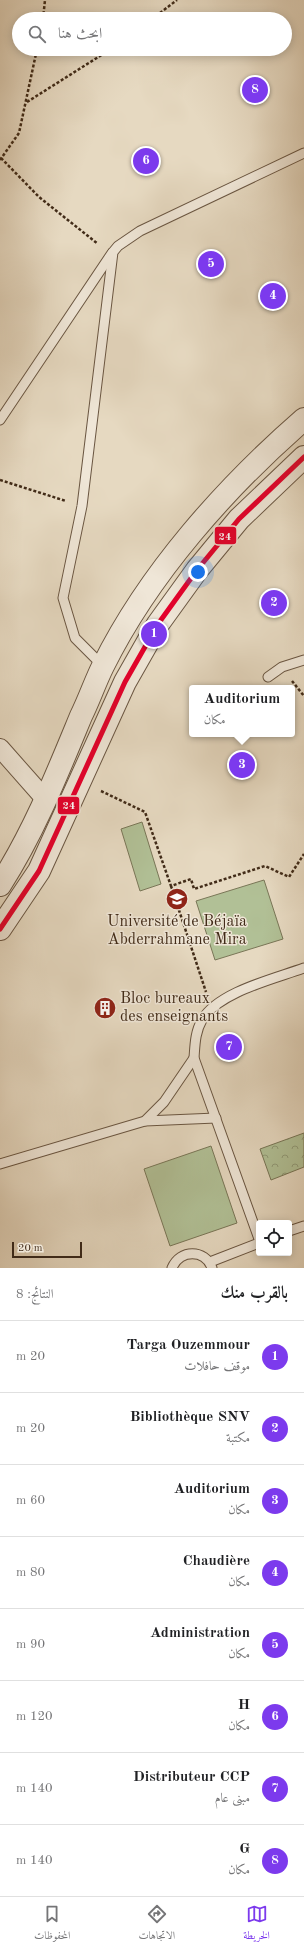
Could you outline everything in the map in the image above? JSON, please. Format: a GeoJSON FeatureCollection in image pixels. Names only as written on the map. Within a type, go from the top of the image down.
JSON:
{"type":"FeatureCollection","features":[{"type":"Feature","properties":{"kind":"street"},"geometry":{"type":"LineString","coordinates":[[0,885],[19,856],[46,800],[103,666],[138,607],[177,551],[221,498],[269,449],[304,419]]}},
{"type":"Feature","properties":{"kind":"street"},"geometry":{"type":"LineString","coordinates":[[0,929],[39,870],[125,682],[158,624],[197,570],[239,519],[286,472],[304,457]]}},
{"type":"Feature","properties":{"kind":"street"},"geometry":{"type":"LineString","coordinates":[[103,666],[125,682]]}},
{"type":"Feature","properties":{"kind":"street"},"geometry":{"type":"LineString","coordinates":[[0,748],[46,800]]}},
{"type":"Feature","properties":{"kind":"lane"},"geometry":{"type":"LineString","coordinates":[[0,420],[118,246],[140,232],[304,153]]}},
{"type":"Feature","properties":{"kind":"lane"},"geometry":{"type":"LineString","coordinates":[[103,666],[75,638],[63,598],[82,506],[113,252]]}},
{"type":"Feature","properties":{"kind":"lane"},"geometry":{"type":"LineString","coordinates":[[268,677],[282,667],[304,660]]}},
{"type":"Feature","properties":{"kind":"lane"},"geometry":{"type":"LineString","coordinates":[[256,1231],[194,1058],[195,1038],[202,1020],[216,1004],[231,995],[304,968]]}},
{"type":"Feature","properties":{"kind":"lane"},"geometry":{"type":"LineString","coordinates":[[145,1121],[164,1102],[194,1058]]}},
{"type":"Feature","properties":{"kind":"lane"},"geometry":{"type":"LineString","coordinates":[[0,1164],[145,1121],[216,1118]]}},
{"type":"Feature","properties":{"kind":"lane"},"geometry":{"type":"LineString","coordinates":[[292,1231],[304,1226]]}},
{"type":"Feature","properties":{"kind":"lane"},"geometry":{"type":"LineString","coordinates":[[172,1268],[178,1259],[189,1254],[201,1255],[211,1265],[221,1258],[256,1244]]}},
{"type":"Feature","properties":{"kind":"lane"},"geometry":{"type":"LineString","coordinates":[[221,1258],[224,1268]]}},
{"type":"Feature","properties":{"kind":"path"},"geometry":{"type":"LineString","coordinates":[[44,12],[45,0]]}},
{"type":"Feature","properties":{"kind":"path"},"geometry":{"type":"LineString","coordinates":[[161,12],[177,0]]}},
{"type":"Feature","properties":{"kind":"path"},"geometry":{"type":"LineString","coordinates":[[36,56],[20,133],[1,159],[39,197],[95,243],[113,252]]}},
{"type":"Feature","properties":{"kind":"path"},"geometry":{"type":"LineString","coordinates":[[27,102],[100,56]]}},
{"type":"Feature","properties":{"kind":"path"},"geometry":{"type":"LineString","coordinates":[[0,480],[82,506]]}},
{"type":"Feature","properties":{"kind":"path"},"geometry":{"type":"LineString","coordinates":[[100,790],[145,812],[211,1009]]}},
{"type":"Feature","properties":{"kind":"path"},"geometry":{"type":"LineString","coordinates":[[171,886],[191,879],[194,889],[265,866],[289,877],[304,854]]}},
{"type":"Feature","properties":{"kind":"green space"},"geometry":{"type":"Polygon","coordinates":[[[142,822],[161,884],[140,891],[121,829],[142,822]]]}},
{"type":"Feature","properties":{"kind":"green space"},"geometry":{"type":"Polygon","coordinates":[[[264,880],[283,939],[215,960],[196,901],[264,880]]]}},
{"type":"Feature","properties":{"kind":"green space"},"geometry":{"type":"Polygon","coordinates":[[[304,1133],[304,1167],[271,1180],[260,1149],[304,1133]]]}},
{"type":"Feature","properties":{"kind":"green space"},"geometry":{"type":"Polygon","coordinates":[[[211,1146],[237,1223],[170,1246],[144,1169],[211,1146]]]}},
{"type":"Feature","properties":{"kind":"transit line","name":"24"},"geometry":{"type":"LineString","coordinates":[[0,929],[39,871],[125,682],[158,624],[197,570],[239,519],[304,457]]}},
{"type":"Feature","properties":{"kind":"place","name":"G"},"geometry":{"type":"Point","coordinates":[255,90]}},
{"type":"Feature","properties":{"kind":"place","name":"H"},"geometry":{"type":"Point","coordinates":[146,161]}},
{"type":"Feature","properties":{"kind":"place","name":"Administration"},"geometry":{"type":"Point","coordinates":[211,264]}},
{"type":"Feature","properties":{"kind":"place","name":"Chaudière"},"geometry":{"type":"Point","coordinates":[273,296]}},
{"type":"Feature","properties":{"kind":"place","name":"Bibliothèque SNV"},"geometry":{"type":"Point","coordinates":[274,603]}},
{"type":"Feature","properties":{"kind":"place","name":"Targa Ouzemmour"},"geometry":{"type":"Point","coordinates":[154,634]}},
{"type":"Feature","properties":{"kind":"place","name":"Auditorium"},"geometry":{"type":"Point","coordinates":[242,765]}},
{"type":"Feature","properties":{"kind":"place","name":"Université de Béjaïa Abderrahmane Mira"},"geometry":{"type":"Point","coordinates":[177,899]}},
{"type":"Feature","properties":{"kind":"place","name":"Bloc bureaux des enseignants"},"geometry":{"type":"Point","coordinates":[105,1008]}},
{"type":"Feature","properties":{"kind":"place","name":"Distributeur CCP"},"geometry":{"type":"Point","coordinates":[229,1047]}}]}
